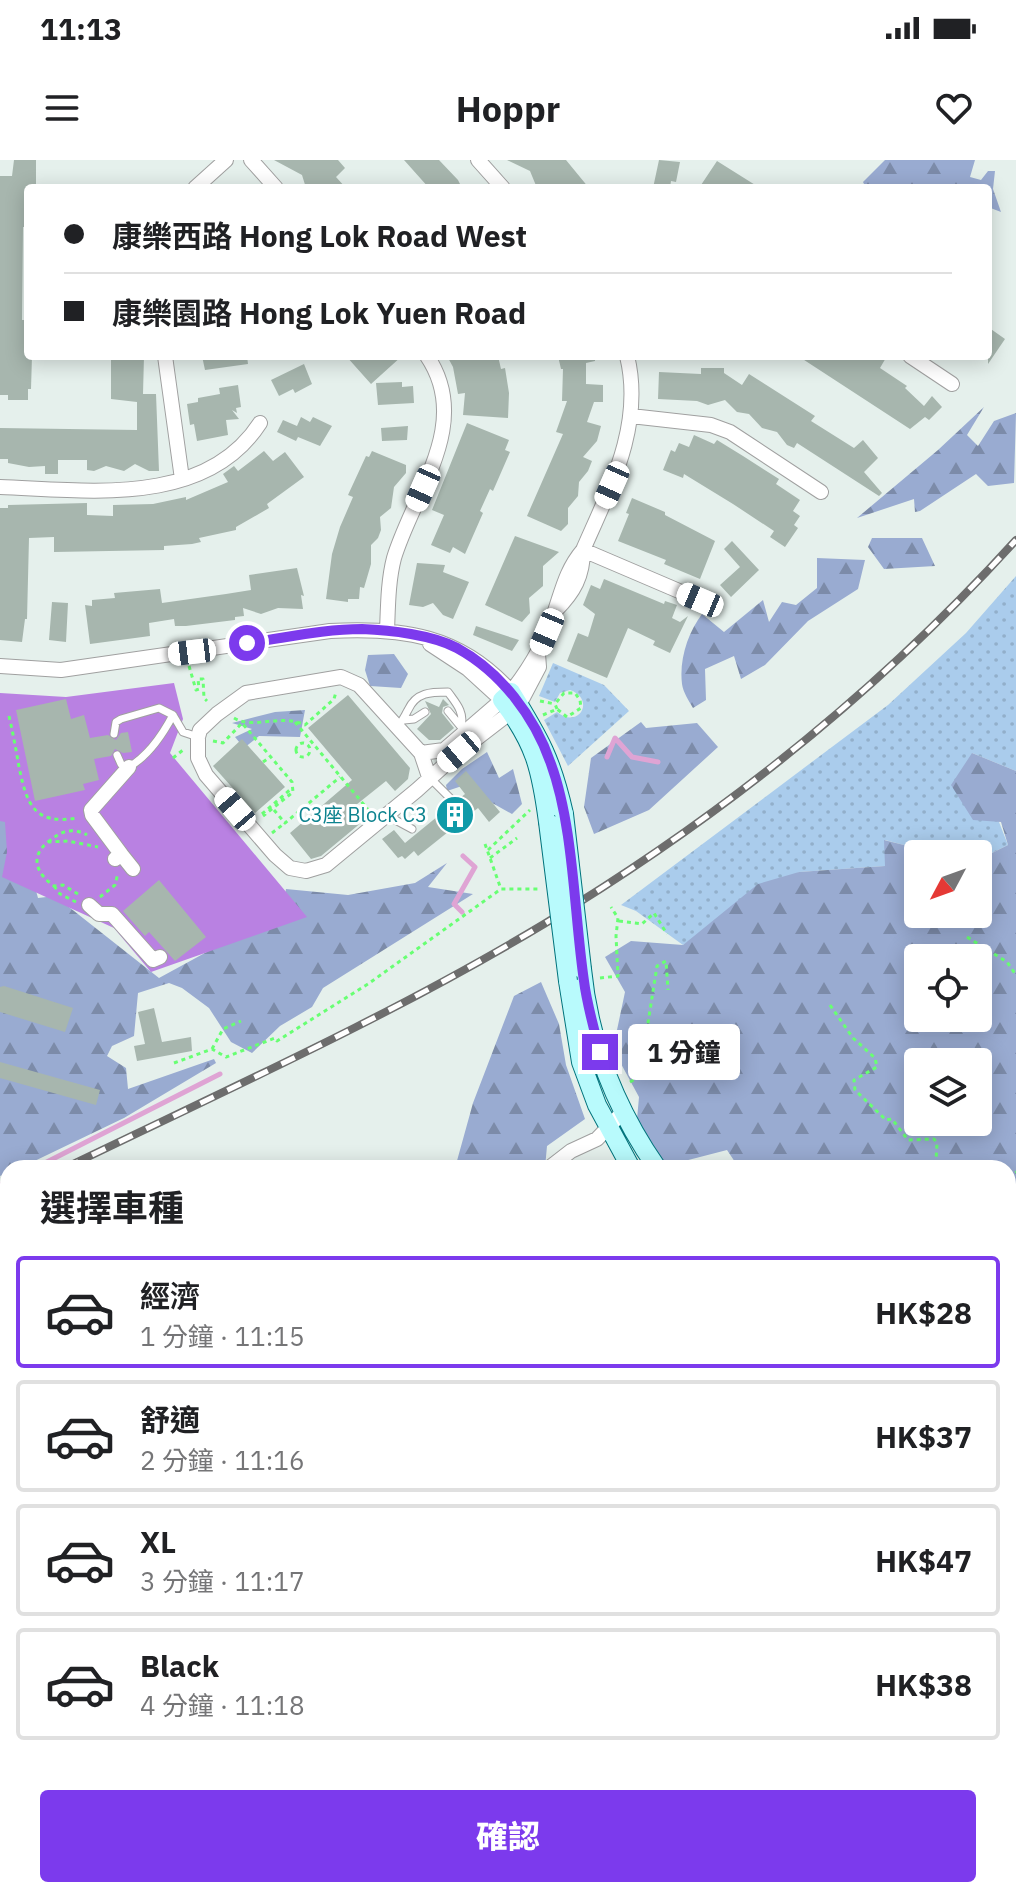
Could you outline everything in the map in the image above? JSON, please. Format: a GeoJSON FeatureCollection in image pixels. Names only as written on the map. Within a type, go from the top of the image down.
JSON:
{"type":"FeatureCollection","features":[{"type":"Feature","properties":{"kind":"street"},"geometry":{"type":"LineString","coordinates":[[199,184],[226,160]]}},
{"type":"Feature","properties":{"kind":"street"},"geometry":{"type":"LineString","coordinates":[[251,160],[272,184]]}},
{"type":"Feature","properties":{"kind":"street"},"geometry":{"type":"LineString","coordinates":[[478,160],[499,184]]}},
{"type":"Feature","properties":{"kind":"street"},"geometry":{"type":"LineString","coordinates":[[166,360],[182,479]]}},
{"type":"Feature","properties":{"kind":"street"},"geometry":{"type":"LineString","coordinates":[[387,631],[394,559],[434,464],[445,424],[441,384],[429,360]]}},
{"type":"Feature","properties":{"kind":"street"},"geometry":{"type":"LineString","coordinates":[[429,777],[421,753],[400,724],[359,685],[341,677],[246,693],[200,730],[206,739],[200,767],[275,855],[290,868],[306,871],[320,868],[417,790],[511,702],[538,654],[556,610],[575,587],[583,569],[583,550],[625,451],[631,416],[628,360]]}},
{"type":"Feature","properties":{"kind":"street"},"geometry":{"type":"LineString","coordinates":[[916,360],[952,384]]}},
{"type":"Feature","properties":{"kind":"street"},"geometry":{"type":"LineString","coordinates":[[631,416],[711,425],[730,432],[821,492]]}},
{"type":"Feature","properties":{"kind":"street"},"geometry":{"type":"LineString","coordinates":[[0,487],[154,488],[197,474],[236,450],[260,423]]}},
{"type":"Feature","properties":{"kind":"street"},"geometry":{"type":"LineString","coordinates":[[583,550],[700,600]]}},
{"type":"Feature","properties":{"kind":"street"},"geometry":{"type":"LineString","coordinates":[[0,666],[61,670],[330,631],[387,631],[455,647],[496,675],[511,702],[533,725],[552,764],[549,819],[600,1052],[622,1113],[652,1160]]}},
{"type":"Feature","properties":{"kind":"street"},"geometry":{"type":"LineString","coordinates":[[421,753],[444,750],[463,729],[511,702]]}},
{"type":"Feature","properties":{"kind":"street"},"geometry":{"type":"LineString","coordinates":[[129,767],[94,805],[92,815],[118,857],[133,869]]}},
{"type":"Feature","properties":{"kind":"street"},"geometry":{"type":"LineString","coordinates":[[87,901],[99,914],[112,914],[153,960],[160,957]]}},
{"type":"Feature","properties":{"kind":"street"},"geometry":{"type":"LineString","coordinates":[[582,976],[581,1062],[609,1129],[626,1160]]}},
{"type":"Feature","properties":{"kind":"street"},"geometry":{"type":"LineString","coordinates":[[559,1160],[597,1139],[622,1113]]}},
{"type":"Feature","properties":{"kind":"lane"},"geometry":{"type":"LineString","coordinates":[[400,724],[408,708],[425,692],[448,692],[461,711],[463,729]]}},
{"type":"Feature","properties":{"kind":"lane"},"geometry":{"type":"LineString","coordinates":[[114,734],[116,722],[121,719],[159,708],[173,715],[183,732],[206,739]]}},
{"type":"Feature","properties":{"kind":"lane"},"geometry":{"type":"LineString","coordinates":[[448,711],[463,729]]}},
{"type":"Feature","properties":{"kind":"lane"},"geometry":{"type":"LineString","coordinates":[[400,724],[425,712]]}},
{"type":"Feature","properties":{"kind":"lane"},"geometry":{"type":"LineString","coordinates":[[117,755],[121,764],[129,767],[161,738],[173,715]]}},
{"type":"Feature","properties":{"kind":"lane"},"geometry":{"type":"LineString","coordinates":[[429,777],[450,798]]}},
{"type":"Feature","properties":{"kind":"lane"},"geometry":{"type":"LineString","coordinates":[[381,818],[412,829]]}},
{"type":"Feature","properties":{"kind":"path"},"geometry":{"type":"LineString","coordinates":[[191,673],[194,688],[198,690],[198,679],[203,679],[204,690]]}},
{"type":"Feature","properties":{"kind":"path"},"geometry":{"type":"LineString","coordinates":[[206,739],[223,743],[242,723],[293,719],[305,725],[334,699],[341,677]]}},
{"type":"Feature","properties":{"kind":"path"},"geometry":{"type":"LineString","coordinates":[[556,706],[537,699],[539,717],[556,706],[564,693],[575,693],[581,708],[572,716],[560,713],[556,706]]}},
{"type":"Feature","properties":{"kind":"path"},"geometry":{"type":"LineString","coordinates":[[222,711],[242,723],[292,782],[293,792],[259,819],[271,804],[292,788]]}},
{"type":"Feature","properties":{"kind":"path"},"geometry":{"type":"LineString","coordinates":[[9,716],[25,797],[35,812],[48,819],[61,820],[92,815]]}},
{"type":"Feature","properties":{"kind":"path"},"geometry":{"type":"LineString","coordinates":[[293,719],[340,777],[381,818]]}},
{"type":"Feature","properties":{"kind":"path"},"geometry":{"type":"LineString","coordinates":[[173,758],[184,749]]}},
{"type":"Feature","properties":{"kind":"path"},"geometry":{"type":"LineString","coordinates":[[263,762],[270,757]]}},
{"type":"Feature","properties":{"kind":"path"},"geometry":{"type":"LineString","coordinates":[[273,809],[285,823],[340,777]]}},
{"type":"Feature","properties":{"kind":"path"},"geometry":{"type":"LineString","coordinates":[[308,805],[314,813]]}},
{"type":"Feature","properties":{"kind":"path"},"geometry":{"type":"LineString","coordinates":[[488,850],[532,808],[549,819]]}},
{"type":"Feature","properties":{"kind":"path"},"geometry":{"type":"LineString","coordinates":[[48,842],[68,841],[101,848],[85,833],[77,831],[59,833],[41,847],[36,864],[44,879],[71,900],[99,898],[115,885],[118,857]]}},
{"type":"Feature","properties":{"kind":"path"},"geometry":{"type":"LineString","coordinates":[[490,858],[517,838]]}},
{"type":"Feature","properties":{"kind":"path"},"geometry":{"type":"LineString","coordinates":[[485,844],[501,889]]}},
{"type":"Feature","properties":{"kind":"path"},"geometry":{"type":"LineString","coordinates":[[54,886],[63,885],[87,901]]}},
{"type":"Feature","properties":{"kind":"path"},"geometry":{"type":"LineString","coordinates":[[212,1049],[226,1057],[275,1038],[277,1041],[368,984],[501,889],[538,889]]}},
{"type":"Feature","properties":{"kind":"path"},"geometry":{"type":"LineString","coordinates":[[582,976],[618,976],[618,921],[611,907]]}},
{"type":"Feature","properties":{"kind":"path"},"geometry":{"type":"LineString","coordinates":[[618,921],[642,924],[654,913],[667,934]]}},
{"type":"Feature","properties":{"kind":"path"},"geometry":{"type":"LineString","coordinates":[[967,937],[1007,962],[1016,975]]}},
{"type":"Feature","properties":{"kind":"path"},"geometry":{"type":"LineString","coordinates":[[626,1084],[637,1078],[641,1067],[660,962],[666,961],[667,964],[668,990]]}},
{"type":"Feature","properties":{"kind":"path"},"geometry":{"type":"LineString","coordinates":[[830,1005],[853,1038],[875,1058],[877,1067],[854,1080],[855,1090],[886,1120],[892,1119],[908,1140],[934,1139],[937,1143],[936,1160]]}},
{"type":"Feature","properties":{"kind":"path"},"geometry":{"type":"LineString","coordinates":[[174,1063],[212,1049],[223,1029],[241,1021]]}},
{"type":"Feature","properties":{"kind":"shaded area"},"geometry":{"type":"Polygon","coordinates":[[[1016,576],[1016,771],[972,753],[1008,845],[992,853],[992,840],[904,840],[904,845],[885,840],[885,866],[799,872],[683,945],[636,911],[621,905],[888,705],[966,633],[1016,576]]]}},
{"type":"Feature","properties":{"kind":"shaded area"},"geometry":{"type":"Polygon","coordinates":[[[553,663],[604,685],[629,711],[568,766],[544,720],[557,712],[565,717],[578,715],[583,706],[578,694],[570,690],[560,693],[555,702],[539,696],[553,663]]]}},
{"type":"Feature","properties":{"kind":"shaded area"},"geometry":{"type":"Polygon","coordinates":[[[174,683],[183,719],[170,753],[307,917],[151,972],[114,928],[2,877],[7,852],[5,822],[0,821],[0,693],[66,697],[174,683]]]}},
{"type":"Feature","properties":{"kind":"green space"},"geometry":{"type":"Polygon","coordinates":[[[885,160],[975,160],[970,177],[981,180],[988,171],[995,171],[993,189],[1001,212],[992,209],[992,184],[863,182],[885,160]]]}},
{"type":"Feature","properties":{"kind":"green space"},"geometry":{"type":"Polygon","coordinates":[[[984,407],[967,435],[978,446],[994,421],[1016,413],[1014,483],[988,486],[976,474],[920,511],[915,512],[914,499],[857,518],[938,450],[984,407]]]}},
{"type":"Feature","properties":{"kind":"green space"},"geometry":{"type":"Polygon","coordinates":[[[872,538],[922,538],[935,566],[884,569],[868,547],[872,538]]]}},
{"type":"Feature","properties":{"kind":"green space"},"geometry":{"type":"Polygon","coordinates":[[[817,558],[865,560],[858,589],[808,621],[765,665],[741,679],[734,656],[705,669],[706,700],[693,708],[686,696],[681,675],[689,638],[702,614],[724,632],[763,600],[769,622],[782,602],[796,605],[817,588],[817,558]]]}},
{"type":"Feature","properties":{"kind":"green space"},"geometry":{"type":"Polygon","coordinates":[[[394,654],[408,674],[401,688],[370,686],[365,670],[368,655],[394,654]]]}},
{"type":"Feature","properties":{"kind":"green space"},"geometry":{"type":"Polygon","coordinates":[[[305,710],[300,737],[259,736],[244,748],[235,737],[252,729],[232,723],[275,712],[305,710]]]}},
{"type":"Feature","properties":{"kind":"green space"},"geometry":{"type":"Polygon","coordinates":[[[641,722],[646,728],[697,723],[718,747],[649,810],[594,834],[584,807],[591,758],[641,722]]]}},
{"type":"Feature","properties":{"kind":"green space"},"geometry":{"type":"Polygon","coordinates":[[[487,752],[499,778],[513,769],[522,804],[512,814],[478,795],[468,784],[447,791],[446,785],[462,769],[487,752]]]}},
{"type":"Feature","properties":{"kind":"green space"},"geometry":{"type":"Polygon","coordinates":[[[972,753],[1016,771],[1016,1160],[734,1160],[727,1150],[688,1160],[655,1158],[637,1119],[639,1097],[613,1049],[625,992],[605,957],[631,941],[683,945],[758,884],[799,872],[885,866],[884,840],[904,845],[904,928],[992,928],[992,853],[1008,845],[1001,822],[973,820],[951,785],[972,753]]]}},
{"type":"Feature","properties":{"kind":"green space"},"geometry":{"type":"Polygon","coordinates":[[[0,811],[29,865],[38,898],[55,896],[159,978],[247,930],[283,905],[286,889],[348,895],[415,883],[447,863],[428,887],[473,894],[323,988],[312,1007],[280,1026],[252,1053],[231,1042],[209,1008],[182,988],[169,983],[138,993],[134,1036],[112,1046],[107,1056],[126,1068],[128,1089],[214,1059],[216,1063],[124,1118],[37,1160],[0,1160],[0,811]]]}},
{"type":"Feature","properties":{"kind":"green space"},"geometry":{"type":"Polygon","coordinates":[[[541,982],[559,1024],[566,1065],[585,1119],[547,1146],[546,1160],[457,1160],[473,1103],[514,996],[541,982]]]}},
{"type":"Feature","properties":{"kind":"building"},"geometry":{"type":"Polygon","coordinates":[[[14,160],[36,160],[36,184],[24,184],[22,320],[24,360],[32,360],[28,400],[8,400],[8,395],[0,395],[0,176],[12,176],[14,160]]]}},
{"type":"Feature","properties":{"kind":"building"},"geometry":{"type":"Polygon","coordinates":[[[274,160],[338,160],[345,168],[336,177],[342,184],[305,184],[302,175],[274,160]]]}},
{"type":"Feature","properties":{"kind":"building"},"geometry":{"type":"Polygon","coordinates":[[[404,160],[439,160],[460,184],[425,184],[404,160]]]}},
{"type":"Feature","properties":{"kind":"building"},"geometry":{"type":"Polygon","coordinates":[[[507,160],[566,160],[586,184],[535,184],[530,171],[507,160]]]}},
{"type":"Feature","properties":{"kind":"building"},"geometry":{"type":"Polygon","coordinates":[[[659,160],[680,162],[676,182],[654,184],[659,160]]]}},
{"type":"Feature","properties":{"kind":"building"},"geometry":{"type":"Polygon","coordinates":[[[717,161],[754,184],[702,184],[717,161]]]}},
{"type":"Feature","properties":{"kind":"building"},"geometry":{"type":"Polygon","coordinates":[[[992,330],[1005,339],[992,358],[992,330]]]}},
{"type":"Feature","properties":{"kind":"building"},"geometry":{"type":"Polygon","coordinates":[[[111,360],[144,360],[143,394],[156,394],[159,471],[149,471],[135,464],[124,471],[106,466],[94,471],[87,470],[87,460],[58,460],[58,474],[45,474],[45,466],[29,467],[0,459],[0,428],[137,430],[137,402],[111,399],[111,360]]]}},
{"type":"Feature","properties":{"kind":"building"},"geometry":{"type":"Polygon","coordinates":[[[203,360],[248,360],[248,364],[205,370],[203,360]]]}},
{"type":"Feature","properties":{"kind":"building"},"geometry":{"type":"Polygon","coordinates":[[[350,360],[398,360],[371,384],[350,360]]]}},
{"type":"Feature","properties":{"kind":"building"},"geometry":{"type":"Polygon","coordinates":[[[449,360],[499,360],[501,369],[505,368],[509,393],[508,418],[463,415],[465,393],[458,394],[449,360]]]}},
{"type":"Feature","properties":{"kind":"building"},"geometry":{"type":"Polygon","coordinates":[[[559,360],[595,360],[586,363],[586,384],[603,385],[603,402],[594,402],[587,422],[601,426],[597,441],[583,457],[592,461],[579,482],[578,496],[568,508],[568,524],[561,531],[527,516],[563,434],[556,432],[567,401],[562,401],[559,360]]]}},
{"type":"Feature","properties":{"kind":"building"},"geometry":{"type":"Polygon","coordinates":[[[804,360],[885,360],[880,368],[907,386],[905,388],[924,406],[932,396],[942,407],[929,420],[925,417],[910,429],[804,360]]]}},
{"type":"Feature","properties":{"kind":"building"},"geometry":{"type":"Polygon","coordinates":[[[304,364],[312,384],[295,393],[293,389],[279,396],[271,380],[304,364]]]}},
{"type":"Feature","properties":{"kind":"building"},"geometry":{"type":"Polygon","coordinates":[[[701,368],[724,368],[724,373],[742,385],[749,374],[815,416],[811,421],[854,448],[863,440],[878,458],[864,472],[882,493],[879,496],[797,443],[794,448],[787,445],[777,432],[762,428],[749,414],[737,412],[725,400],[708,405],[697,401],[658,399],[659,372],[701,374],[701,368]]]}},
{"type":"Feature","properties":{"kind":"building"},"geometry":{"type":"Polygon","coordinates":[[[402,382],[402,387],[413,386],[414,403],[378,405],[376,383],[402,382]]]}},
{"type":"Feature","properties":{"kind":"building"},"geometry":{"type":"Polygon","coordinates":[[[238,385],[241,407],[236,408],[237,413],[232,410],[239,419],[226,420],[228,435],[197,441],[194,424],[190,425],[187,404],[198,402],[198,398],[220,394],[219,388],[238,385]]]}},
{"type":"Feature","properties":{"kind":"building"},"geometry":{"type":"Polygon","coordinates":[[[301,417],[310,422],[313,417],[332,426],[320,446],[298,437],[296,441],[277,432],[283,420],[297,426],[301,417]]]}},
{"type":"Feature","properties":{"kind":"building"},"geometry":{"type":"Polygon","coordinates":[[[467,423],[509,440],[505,450],[510,452],[493,491],[490,489],[480,511],[483,513],[465,554],[453,547],[450,553],[431,545],[444,515],[432,510],[467,423]]]}},
{"type":"Feature","properties":{"kind":"building"},"geometry":{"type":"Polygon","coordinates":[[[408,426],[407,440],[382,441],[381,428],[408,426]]]}},
{"type":"Feature","properties":{"kind":"building"},"geometry":{"type":"Polygon","coordinates":[[[694,435],[714,444],[717,440],[779,479],[776,484],[800,500],[793,511],[800,516],[794,525],[798,528],[785,547],[770,537],[774,531],[733,504],[684,474],[683,478],[663,470],[671,450],[675,452],[679,443],[689,447],[694,435]]]}},
{"type":"Feature","properties":{"kind":"building"},"geometry":{"type":"Polygon","coordinates":[[[264,451],[273,461],[285,452],[304,477],[267,504],[269,508],[236,527],[236,530],[199,538],[201,542],[192,544],[164,546],[164,550],[54,552],[54,537],[29,538],[27,619],[22,642],[0,640],[0,508],[8,508],[8,505],[87,503],[87,515],[113,516],[113,505],[153,504],[186,497],[186,500],[228,482],[223,474],[234,466],[238,471],[264,451]]]}},
{"type":"Feature","properties":{"kind":"building"},"geometry":{"type":"Polygon","coordinates":[[[372,451],[406,465],[406,473],[394,487],[391,508],[380,517],[381,530],[371,545],[371,564],[364,588],[360,587],[359,599],[348,599],[348,602],[326,599],[332,554],[353,497],[348,495],[366,456],[369,457],[372,451]]]}},
{"type":"Feature","properties":{"kind":"building"},"geometry":{"type":"Polygon","coordinates":[[[632,498],[665,512],[665,515],[715,541],[700,579],[664,564],[666,560],[618,541],[632,498]]]}},
{"type":"Feature","properties":{"kind":"building"},"geometry":{"type":"Polygon","coordinates":[[[515,536],[559,552],[543,566],[543,586],[529,598],[530,613],[522,622],[485,605],[515,536]]]}},
{"type":"Feature","properties":{"kind":"building"},"geometry":{"type":"Polygon","coordinates":[[[732,541],[759,570],[731,597],[720,585],[740,567],[724,549],[732,541]]]}},
{"type":"Feature","properties":{"kind":"building"},"geometry":{"type":"Polygon","coordinates":[[[417,563],[445,565],[443,572],[469,582],[453,619],[443,615],[433,603],[423,607],[409,605],[417,563]]]}},
{"type":"Feature","properties":{"kind":"building"},"geometry":{"type":"Polygon","coordinates":[[[297,568],[304,596],[301,595],[303,609],[278,608],[261,614],[243,608],[244,616],[235,617],[235,620],[186,626],[175,626],[174,619],[149,623],[150,636],[90,644],[85,605],[92,606],[92,600],[115,598],[114,593],[160,589],[162,603],[226,594],[251,590],[249,575],[297,568]]]}},
{"type":"Feature","properties":{"kind":"building"},"geometry":{"type":"Polygon","coordinates":[[[604,579],[664,604],[665,601],[677,605],[672,618],[680,622],[688,616],[670,653],[653,645],[655,641],[628,628],[607,678],[567,661],[578,633],[588,637],[595,614],[583,605],[591,585],[600,589],[604,579]]]}},
{"type":"Feature","properties":{"kind":"building"},"geometry":{"type":"Polygon","coordinates":[[[52,602],[68,603],[66,642],[49,640],[52,602]]]}},
{"type":"Feature","properties":{"kind":"building"},"geometry":{"type":"Polygon","coordinates":[[[476,626],[519,640],[512,651],[473,635],[476,626]]]}},
{"type":"Feature","properties":{"kind":"building"},"geometry":{"type":"Polygon","coordinates":[[[348,695],[410,768],[408,779],[395,791],[386,781],[351,809],[362,822],[321,856],[311,859],[290,833],[352,780],[308,728],[348,695]]]}},
{"type":"Feature","properties":{"kind":"building"},"geometry":{"type":"Polygon","coordinates":[[[66,699],[71,719],[84,715],[90,738],[108,735],[116,740],[121,733],[128,732],[132,752],[123,753],[115,749],[111,756],[94,759],[99,780],[83,784],[85,790],[35,801],[16,710],[66,699]]]}},
{"type":"Feature","properties":{"kind":"building"},"geometry":{"type":"Polygon","coordinates":[[[443,699],[449,705],[443,707],[442,713],[454,728],[440,740],[429,740],[417,729],[431,714],[425,701],[439,707],[443,699]]]}},
{"type":"Feature","properties":{"kind":"building"},"geometry":{"type":"Polygon","coordinates":[[[242,739],[285,787],[255,813],[213,766],[242,739]]]}},
{"type":"Feature","properties":{"kind":"building","name":"C3座 Block C3"},"geometry":{"type":"Polygon","coordinates":[[[466,771],[500,812],[489,822],[478,808],[418,856],[414,851],[405,859],[402,856],[398,858],[382,839],[394,830],[405,843],[465,794],[455,781],[466,771]]]}},
{"type":"Feature","properties":{"kind":"building"},"geometry":{"type":"Polygon","coordinates":[[[159,880],[206,937],[175,961],[149,932],[145,936],[123,911],[159,880]]]}},
{"type":"Feature","properties":{"kind":"building"},"geometry":{"type":"Polygon","coordinates":[[[0,987],[73,1008],[65,1032],[0,1012],[0,987]]]}},
{"type":"Feature","properties":{"kind":"building"},"geometry":{"type":"Polygon","coordinates":[[[154,1008],[162,1042],[191,1037],[192,1051],[137,1061],[134,1046],[145,1044],[138,1012],[154,1008]]]}},
{"type":"Feature","properties":{"kind":"building"},"geometry":{"type":"Polygon","coordinates":[[[0,1062],[100,1090],[96,1105],[0,1078],[0,1062]]]}},
{"type":"Feature","properties":{"kind":"waterway"},"geometry":{"type":"LineString","coordinates":[[607,757],[615,738],[632,757],[658,762]]}},
{"type":"Feature","properties":{"kind":"waterway"},"geometry":{"type":"LineString","coordinates":[[462,912],[454,904],[475,867],[463,856]]}},
{"type":"Feature","properties":{"kind":"waterway"},"geometry":{"type":"LineString","coordinates":[[51,1160],[220,1074]]}},
{"type":"Feature","properties":{"kind":"railway"},"geometry":{"type":"LineString","coordinates":[[82,1160],[427,990],[609,884],[734,796],[853,700],[909,649],[1016,540]]}},
{"type":"Feature","properties":{"kind":"place","name":"C3座 Block C3"},"geometry":{"type":"Point","coordinates":[455,815]}},
{"type":"Feature","properties":{"kind":"route"},"geometry":{"type":"LineString","coordinates":[[247,643],[360,629],[404,634],[455,647],[496,675],[511,692],[533,725],[552,764],[564,814],[584,982],[600,1052]]}}]}
